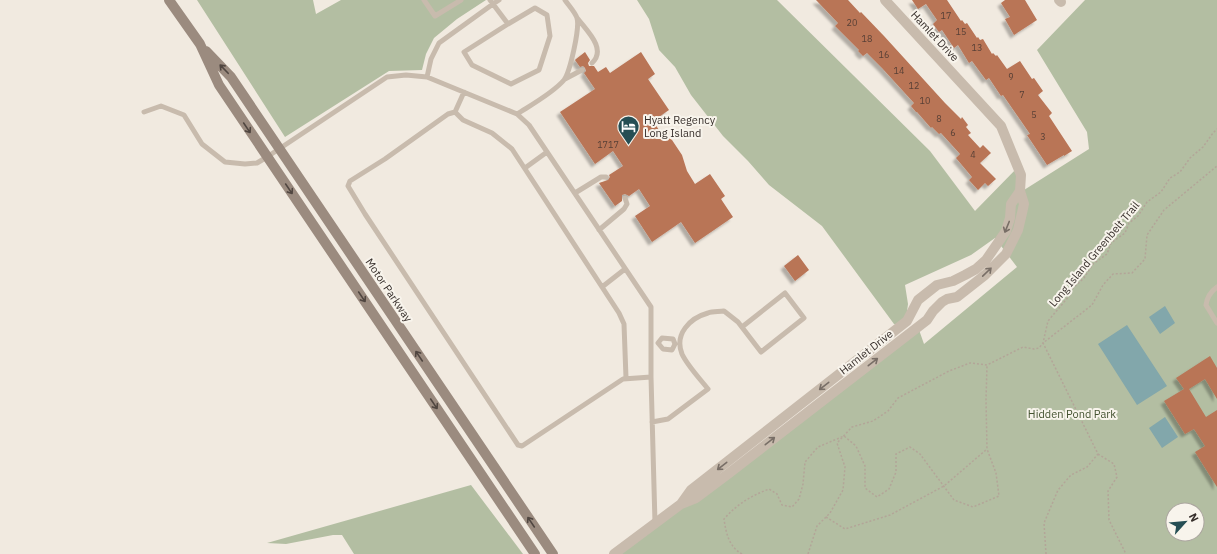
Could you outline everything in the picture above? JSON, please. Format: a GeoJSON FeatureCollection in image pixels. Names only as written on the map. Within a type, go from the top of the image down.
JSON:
{"type":"FeatureCollection","features":[{"type":"Feature","properties":{"kind":"main road","name":"Motor Parkway"},"geometry":{"type":"LineString","coordinates":[[170,0],[200,44],[231,77],[553,554]]}},
{"type":"Feature","properties":{"kind":"main road","name":"Motor Parkway"},"geometry":{"type":"LineString","coordinates":[[200,44],[219,85],[535,554]]}},
{"type":"Feature","properties":{"kind":"street","name":"Hamlet Drive"},"geometry":{"type":"LineString","coordinates":[[614,554],[681,504],[696,498],[728,474],[927,320],[942,302],[947,299],[957,297],[984,275],[1006,254],[1018,230],[1024,204],[1020,191],[1021,175],[1001,126],[885,0]]}},
{"type":"Feature","properties":{"kind":"street","name":"Hamlet Drive"},"geometry":{"type":"LineString","coordinates":[[681,504],[691,490],[907,320],[918,300],[937,285],[949,282],[976,269],[986,260],[1006,231],[1012,204],[1020,191]]}},
{"type":"Feature","properties":{"kind":"street"},"geometry":{"type":"LineString","coordinates":[[949,282],[957,297]]}},
{"type":"Feature","properties":{"kind":"street"},"geometry":{"type":"LineString","coordinates":[[916,306],[927,320]]}},
{"type":"Feature","properties":{"kind":"lane"},"geometry":{"type":"LineString","coordinates":[[424,0],[435,16],[460,0]]}},
{"type":"Feature","properties":{"kind":"lane"},"geometry":{"type":"LineString","coordinates":[[427,77],[431,59],[439,43],[492,2],[500,0]]}},
{"type":"Feature","properties":{"kind":"lane"},"geometry":{"type":"LineString","coordinates":[[565,0],[596,44],[598,56],[592,63]]}},
{"type":"Feature","properties":{"kind":"lane"},"geometry":{"type":"LineString","coordinates":[[492,2],[508,24]]}},
{"type":"Feature","properties":{"kind":"lane"},"geometry":{"type":"LineString","coordinates":[[535,8],[547,15],[550,36],[539,70],[511,84],[472,65],[464,52],[508,24],[535,8]]}},
{"type":"Feature","properties":{"kind":"lane"},"geometry":{"type":"LineString","coordinates":[[565,79],[574,50],[577,32],[577,18]]}},
{"type":"Feature","properties":{"kind":"lane"},"geometry":{"type":"LineString","coordinates":[[517,114],[556,88],[565,79],[582,70]]}},
{"type":"Feature","properties":{"kind":"lane"},"geometry":{"type":"LineString","coordinates":[[144,112],[162,106],[184,115],[202,144],[224,162],[245,164],[257,163],[267,157],[387,77],[406,75],[427,77],[517,114],[529,125],[651,307],[651,377],[655,523]]}},
{"type":"Feature","properties":{"kind":"lane"},"geometry":{"type":"LineString","coordinates":[[464,92],[455,112],[448,114],[385,159],[350,181],[348,186],[365,214],[518,445],[522,446],[626,378],[651,377]]}},
{"type":"Feature","properties":{"kind":"lane"},"geometry":{"type":"LineString","coordinates":[[455,112],[463,120],[492,133],[512,149],[602,286],[621,316],[624,324],[626,378]]}},
{"type":"Feature","properties":{"kind":"lane"},"geometry":{"type":"LineString","coordinates":[[525,168],[547,152]]}},
{"type":"Feature","properties":{"kind":"lane"},"geometry":{"type":"LineString","coordinates":[[575,193],[601,178],[606,177]]}},
{"type":"Feature","properties":{"kind":"lane"},"geometry":{"type":"LineString","coordinates":[[599,230],[624,210],[627,204],[625,198]]}},
{"type":"Feature","properties":{"kind":"lane"},"geometry":{"type":"LineString","coordinates":[[602,286],[626,269]]}},
{"type":"Feature","properties":{"kind":"lane"},"geometry":{"type":"LineString","coordinates":[[1217,287],[1212,290],[1207,298],[1206,305],[1217,323]]}},
{"type":"Feature","properties":{"kind":"lane"},"geometry":{"type":"LineString","coordinates":[[651,342],[658,343],[663,349],[672,350],[677,344],[687,325],[696,318],[709,313],[724,311],[731,315],[742,326],[761,352],[804,318],[785,293],[742,326]]}},
{"type":"Feature","properties":{"kind":"lane"},"geometry":{"type":"LineString","coordinates":[[652,422],[668,420],[708,389],[673,339],[662,338],[658,343]]}},
{"type":"Feature","properties":{"kind":"path","name":"Long Island Greenbelt Trail"},"geometry":{"type":"LineString","coordinates":[[1043,343],[1048,321],[1070,295],[1072,290],[1084,278],[1093,264],[1106,254],[1111,243],[1125,233],[1129,223],[1138,216],[1147,202],[1161,192],[1170,178],[1180,172],[1190,158],[1203,147],[1217,129]]}},
{"type":"Feature","properties":{"kind":"path"},"geometry":{"type":"LineString","coordinates":[[808,554],[817,526],[830,513],[843,490],[845,467],[837,443],[852,427],[873,421],[888,411],[898,398],[949,371],[970,363],[987,364],[1023,347],[1034,349],[1040,348],[1043,343],[1092,305],[1103,285],[1113,274],[1132,272],[1145,259],[1147,235],[1164,210],[1217,166]]}},
{"type":"Feature","properties":{"kind":"path"},"geometry":{"type":"LineString","coordinates":[[1043,343],[1098,454],[1114,464],[1117,477],[1108,491],[1109,520],[1126,554]]}},
{"type":"Feature","properties":{"kind":"path"},"geometry":{"type":"LineString","coordinates":[[844,436],[856,446],[865,466],[865,488],[877,497],[889,489],[896,472],[896,454],[910,447],[920,454],[954,500],[973,507],[999,496],[996,473],[987,449],[987,364]]}},
{"type":"Feature","properties":{"kind":"path"},"geometry":{"type":"LineString","coordinates":[[742,554],[734,550],[726,534],[724,518],[733,509],[754,495],[769,489],[777,494],[782,505],[792,507],[799,499],[803,484],[805,462],[818,447],[844,436]]}},
{"type":"Feature","properties":{"kind":"path"},"geometry":{"type":"LineString","coordinates":[[826,517],[845,528],[890,515],[944,486],[987,449]]}},
{"type":"Feature","properties":{"kind":"path"},"geometry":{"type":"LineString","coordinates":[[1046,554],[1044,523],[1058,490],[1071,475],[1087,467],[1098,454]]}},
{"type":"Feature","properties":{"kind":"green space"},"geometry":{"type":"Polygon","coordinates":[[[197,0],[313,0],[316,14],[341,0],[486,0],[457,19],[434,38],[426,54],[422,70],[389,71],[285,137],[197,0]]]}},
{"type":"Feature","properties":{"kind":"green space","name":"Hidden Pond Park"},"geometry":{"type":"Polygon","coordinates":[[[637,0],[777,0],[930,151],[975,211],[1020,165],[1024,190],[1089,149],[1087,132],[1037,50],[1085,0],[1217,0],[1217,554],[614,554],[918,327],[924,344],[1017,267],[995,238],[971,255],[905,285],[908,304],[905,326],[894,324],[822,226],[769,185],[723,136],[691,95],[675,67],[659,50],[649,19],[637,0]]]}},
{"type":"Feature","properties":{"kind":"green space"},"geometry":{"type":"Polygon","coordinates":[[[471,485],[523,554],[354,554],[342,535],[333,535],[286,544],[267,543],[471,485]]]}},
{"type":"Feature","properties":{"kind":"water"},"geometry":{"type":"Polygon","coordinates":[[[1165,306],[1175,323],[1160,334],[1149,317],[1165,306]]]}},
{"type":"Feature","properties":{"kind":"water"},"geometry":{"type":"Polygon","coordinates":[[[1127,325],[1167,386],[1137,405],[1098,344],[1127,325]]]}},
{"type":"Feature","properties":{"kind":"water"},"geometry":{"type":"Polygon","coordinates":[[[1165,417],[1178,437],[1162,448],[1149,428],[1165,417]]]}},
{"type":"Feature","properties":{"kind":"building"},"geometry":{"type":"Polygon","coordinates":[[[816,0],[848,0],[860,13],[861,12],[945,103],[961,119],[962,117],[968,125],[966,127],[971,133],[968,135],[980,148],[983,145],[991,153],[980,163],[996,179],[988,186],[985,183],[978,190],[969,180],[972,177],[956,158],[960,154],[941,133],[939,134],[932,127],[931,128],[916,112],[911,106],[914,103],[882,68],[867,53],[863,56],[858,51],[859,50],[835,26],[838,23],[816,0]]]}},
{"type":"Feature","properties":{"kind":"building"},"geometry":{"type":"Polygon","coordinates":[[[912,0],[947,0],[961,21],[962,20],[965,24],[967,23],[977,38],[978,37],[980,40],[983,39],[992,54],[997,55],[1007,69],[1020,61],[1032,79],[1034,78],[1043,91],[1038,95],[1052,113],[1049,116],[1072,151],[1047,165],[1027,135],[1030,134],[1003,95],[1001,96],[989,78],[986,80],[972,61],[969,63],[958,45],[954,48],[942,30],[939,32],[933,24],[937,20],[926,4],[918,9],[912,0]]]}},
{"type":"Feature","properties":{"kind":"building"},"geometry":{"type":"Polygon","coordinates":[[[1005,0],[1025,0],[1037,20],[1014,35],[1005,19],[1010,17],[1001,3],[1005,0]]]}},
{"type":"Feature","properties":{"kind":"building","name":"Hyatt Regency Long Island"},"geometry":{"type":"Polygon","coordinates":[[[585,52],[590,60],[588,63],[589,66],[594,66],[598,72],[606,67],[610,73],[641,52],[655,74],[648,79],[669,110],[653,121],[661,133],[672,140],[682,155],[687,171],[695,184],[710,174],[725,196],[721,199],[733,217],[695,243],[681,222],[652,242],[635,216],[650,206],[639,189],[629,196],[625,194],[622,195],[622,201],[615,206],[599,183],[608,180],[610,177],[609,175],[623,166],[613,151],[595,164],[560,112],[595,89],[584,73],[586,71],[585,68],[583,66],[580,67],[575,60],[585,52]]]}},
{"type":"Feature","properties":{"kind":"building"},"geometry":{"type":"Polygon","coordinates":[[[798,255],[809,270],[795,281],[784,266],[798,255]]]}},
{"type":"Feature","properties":{"kind":"building"},"geometry":{"type":"Polygon","coordinates":[[[1210,356],[1217,368],[1217,399],[1205,379],[1189,389],[1206,417],[1217,410],[1217,487],[1195,452],[1205,446],[1194,429],[1185,434],[1164,401],[1184,389],[1176,378],[1210,356]]]}},
{"type":"Feature","properties":{"kind":"place","name":"Hyatt Regency Long Island"},"geometry":{"type":"Point","coordinates":[629,146]}}]}
